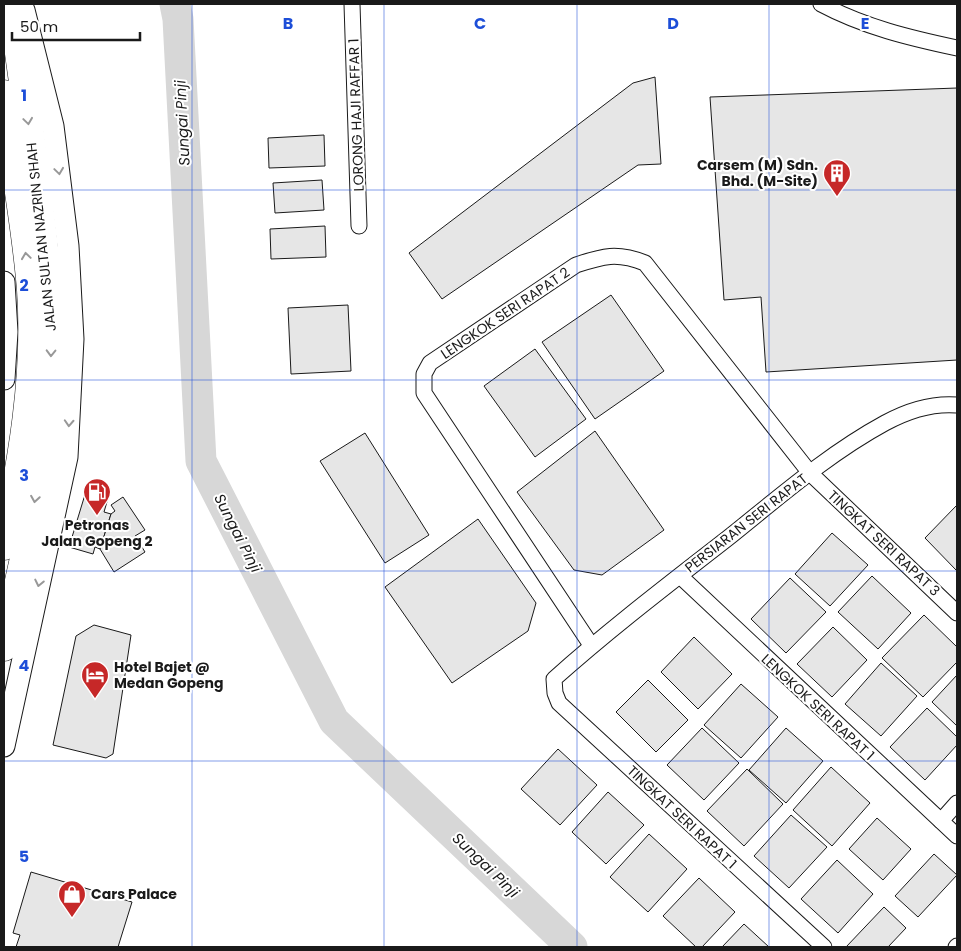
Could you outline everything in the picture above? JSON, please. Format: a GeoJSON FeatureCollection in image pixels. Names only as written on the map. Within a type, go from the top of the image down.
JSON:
{"type":"FeatureCollection","features":[{"type":"Feature","properties":{"kind":"highway","name":"JALAN SULTAN NAZRIN SHAH"},"geometry":{"type":"LineString","coordinates":[[4,546],[50,388],[49,298],[12,4]]}},
{"type":"Feature","properties":{"kind":"highway","name":"JALAN SULTAN NAZRIN SHAH"},"geometry":{"type":"LineString","coordinates":[[4,94],[31,290],[33,448],[32,517],[4,647]]}},
{"type":"Feature","properties":{"kind":"street"},"geometry":{"type":"LineString","coordinates":[[4,746],[67,457],[73,340],[68,246],[53,126],[22,4]]}},
{"type":"Feature","properties":{"kind":"street","name":"LORONG HAJI RAFFAR 1"},"geometry":{"type":"LineString","coordinates":[[352,4],[360,226]]}},
{"type":"Feature","properties":{"kind":"street"},"geometry":{"type":"LineString","coordinates":[[821,4],[844,10],[904,37],[957,48]]}},
{"type":"Feature","properties":{"kind":"street","name":"LENGKOK SERI RAPAT 2"},"geometry":{"type":"LineString","coordinates":[[591,645],[424,393],[424,374],[430,363],[576,265],[601,257],[625,255],[645,263],[810,473]]}},
{"type":"Feature","properties":{"kind":"street"},"geometry":{"type":"LineString","coordinates":[[4,282],[4,379]]}},
{"type":"Feature","properties":{"kind":"street","name":"PERSIARAN SERI RAPAT"},"geometry":{"type":"LineString","coordinates":[[554,679],[591,645],[810,473],[884,424],[905,414],[926,407],[957,405]]}},
{"type":"Feature","properties":{"kind":"street","name":"TINGKAT SERI RAPAT 3"},"geometry":{"type":"LineString","coordinates":[[810,473],[957,613]]}},
{"type":"Feature","properties":{"kind":"street","name":"LENGKOK SERI RAPAT 1"},"geometry":{"type":"LineString","coordinates":[[680,576],[957,836]]}},
{"type":"Feature","properties":{"kind":"street","name":"TINGKAT SERI RAPAT 1"},"geometry":{"type":"LineString","coordinates":[[554,679],[555,693],[559,703],[824,947]]}},
{"type":"Feature","properties":{"kind":"street"},"geometry":{"type":"LineString","coordinates":[[941,821],[957,803]]}},
{"type":"Feature","properties":{"kind":"building"},"geometry":{"type":"Polygon","coordinates":[[[655,77],[661,164],[638,165],[442,299],[409,253],[633,83],[655,77]]]}},
{"type":"Feature","properties":{"kind":"building","name":"Carsem (M) Sdn. Bhd. (M-Site)"},"geometry":{"type":"Polygon","coordinates":[[[957,88],[957,360],[766,372],[761,297],[724,300],[710,97],[957,88]]]}},
{"type":"Feature","properties":{"kind":"building"},"geometry":{"type":"Polygon","coordinates":[[[324,135],[325,166],[269,168],[268,138],[324,135]]]}},
{"type":"Feature","properties":{"kind":"building"},"geometry":{"type":"Polygon","coordinates":[[[322,180],[324,210],[275,213],[273,183],[322,180]]]}},
{"type":"Feature","properties":{"kind":"building"},"geometry":{"type":"Polygon","coordinates":[[[325,226],[326,257],[271,259],[270,229],[325,226]]]}},
{"type":"Feature","properties":{"kind":"building"},"geometry":{"type":"Polygon","coordinates":[[[611,295],[664,371],[595,419],[542,342],[611,295]]]}},
{"type":"Feature","properties":{"kind":"building"},"geometry":{"type":"Polygon","coordinates":[[[348,305],[351,371],[291,374],[288,308],[348,305]]]}},
{"type":"Feature","properties":{"kind":"building"},"geometry":{"type":"Polygon","coordinates":[[[535,349],[586,419],[535,457],[484,386],[535,349]]]}},
{"type":"Feature","properties":{"kind":"building"},"geometry":{"type":"Polygon","coordinates":[[[595,431],[664,530],[602,575],[574,570],[517,492],[595,431]]]}},
{"type":"Feature","properties":{"kind":"building"},"geometry":{"type":"Polygon","coordinates":[[[365,433],[429,535],[385,563],[320,461],[365,433]]]}},
{"type":"Feature","properties":{"kind":"building"},"geometry":{"type":"Polygon","coordinates":[[[87,488],[109,495],[104,512],[111,514],[100,549],[95,547],[93,554],[69,547],[87,488]]]}},
{"type":"Feature","properties":{"kind":"building"},"geometry":{"type":"Polygon","coordinates":[[[123,497],[145,530],[135,536],[145,552],[114,572],[100,549],[111,514],[115,511],[111,505],[123,497]]]}},
{"type":"Feature","properties":{"kind":"building"},"geometry":{"type":"Polygon","coordinates":[[[957,505],[957,571],[925,538],[957,505]]]}},
{"type":"Feature","properties":{"kind":"building"},"geometry":{"type":"Polygon","coordinates":[[[478,519],[536,603],[528,631],[452,683],[385,587],[478,519]]]}},
{"type":"Feature","properties":{"kind":"building"},"geometry":{"type":"Polygon","coordinates":[[[832,533],[868,565],[830,606],[795,574],[832,533]]]}},
{"type":"Feature","properties":{"kind":"building"},"geometry":{"type":"Polygon","coordinates":[[[872,576],[911,613],[878,649],[838,612],[872,576]]]}},
{"type":"Feature","properties":{"kind":"building"},"geometry":{"type":"Polygon","coordinates":[[[790,578],[826,612],[786,653],[751,619],[790,578]]]}},
{"type":"Feature","properties":{"kind":"building"},"geometry":{"type":"Polygon","coordinates":[[[924,615],[957,647],[957,662],[923,697],[882,658],[924,615]]]}},
{"type":"Feature","properties":{"kind":"building"},"geometry":{"type":"Polygon","coordinates":[[[94,625],[131,635],[113,754],[106,758],[53,745],[76,636],[94,625]]]}},
{"type":"Feature","properties":{"kind":"building"},"geometry":{"type":"Polygon","coordinates":[[[833,627],[867,660],[832,697],[797,664],[833,627]]]}},
{"type":"Feature","properties":{"kind":"building"},"geometry":{"type":"Polygon","coordinates":[[[694,637],[732,674],[698,709],[661,672],[694,637]]]}},
{"type":"Feature","properties":{"kind":"building"},"geometry":{"type":"Polygon","coordinates":[[[881,663],[917,696],[881,736],[845,704],[881,663]]]}},
{"type":"Feature","properties":{"kind":"building"},"geometry":{"type":"Polygon","coordinates":[[[957,675],[957,726],[932,702],[957,675]]]}},
{"type":"Feature","properties":{"kind":"building"},"geometry":{"type":"Polygon","coordinates":[[[648,680],[688,720],[656,752],[616,712],[648,680]]]}},
{"type":"Feature","properties":{"kind":"building"},"geometry":{"type":"Polygon","coordinates":[[[741,684],[778,717],[741,758],[704,725],[741,684]]]}},
{"type":"Feature","properties":{"kind":"building"},"geometry":{"type":"Polygon","coordinates":[[[927,708],[957,737],[957,745],[925,780],[890,747],[927,708]]]}},
{"type":"Feature","properties":{"kind":"building"},"geometry":{"type":"Polygon","coordinates":[[[702,728],[739,763],[704,800],[667,765],[702,728]]]}},
{"type":"Feature","properties":{"kind":"building"},"geometry":{"type":"Polygon","coordinates":[[[786,728],[823,761],[786,803],[749,770],[786,728]]]}},
{"type":"Feature","properties":{"kind":"building"},"geometry":{"type":"Polygon","coordinates":[[[558,749],[597,785],[560,825],[521,789],[558,749]]]}},
{"type":"Feature","properties":{"kind":"building"},"geometry":{"type":"Polygon","coordinates":[[[831,767],[870,803],[832,846],[793,810],[831,767]]]}},
{"type":"Feature","properties":{"kind":"building"},"geometry":{"type":"Polygon","coordinates":[[[747,769],[783,804],[744,846],[707,811],[747,769]]]}},
{"type":"Feature","properties":{"kind":"building"},"geometry":{"type":"Polygon","coordinates":[[[608,792],[644,825],[606,864],[572,832],[608,792]]]}},
{"type":"Feature","properties":{"kind":"building"},"geometry":{"type":"Polygon","coordinates":[[[791,815],[827,847],[789,888],[754,856],[791,815]]]}},
{"type":"Feature","properties":{"kind":"building"},"geometry":{"type":"Polygon","coordinates":[[[877,818],[911,849],[883,880],[849,849],[877,818]]]}},
{"type":"Feature","properties":{"kind":"building"},"geometry":{"type":"Polygon","coordinates":[[[649,834],[687,869],[648,912],[610,877],[649,834]]]}},
{"type":"Feature","properties":{"kind":"building"},"geometry":{"type":"Polygon","coordinates":[[[934,854],[957,875],[918,917],[895,896],[934,854]]]}},
{"type":"Feature","properties":{"kind":"building"},"geometry":{"type":"Polygon","coordinates":[[[837,860],[873,894],[838,933],[801,899],[837,860]]]}},
{"type":"Feature","properties":{"kind":"building","name":"Cars Palace"},"geometry":{"type":"Polygon","coordinates":[[[31,872],[132,902],[118,947],[16,947],[20,935],[13,933],[31,872]]]}},
{"type":"Feature","properties":{"kind":"building"},"geometry":{"type":"Polygon","coordinates":[[[699,878],[735,912],[702,947],[696,947],[663,916],[699,878]]]}},
{"type":"Feature","properties":{"kind":"building"},"geometry":{"type":"Polygon","coordinates":[[[884,907],[906,928],[888,947],[846,947],[884,907]]]}},
{"type":"Feature","properties":{"kind":"building"},"geometry":{"type":"Polygon","coordinates":[[[744,924],[769,947],[722,947],[744,924]]]}},
{"type":"Feature","properties":{"kind":"waterway","name":"Sungai Pinji"},"geometry":{"type":"LineString","coordinates":[[175,4],[178,19],[201,461],[334,721],[572,947]]}},
{"type":"Feature","properties":{"kind":"place","name":"Carsem (M) Sdn. Bhd. (M-Site)"},"geometry":{"type":"Point","coordinates":[837,197]}},
{"type":"Feature","properties":{"kind":"place","name":"Petronas Jalan Gopeng 2"},"geometry":{"type":"Point","coordinates":[97,516]}},
{"type":"Feature","properties":{"kind":"place","name":"Hotel Bajet @ Medan Gopeng"},"geometry":{"type":"Point","coordinates":[95,699]}},
{"type":"Feature","properties":{"kind":"place","name":"Cars Palace"},"geometry":{"type":"Point","coordinates":[72,918]}}]}
